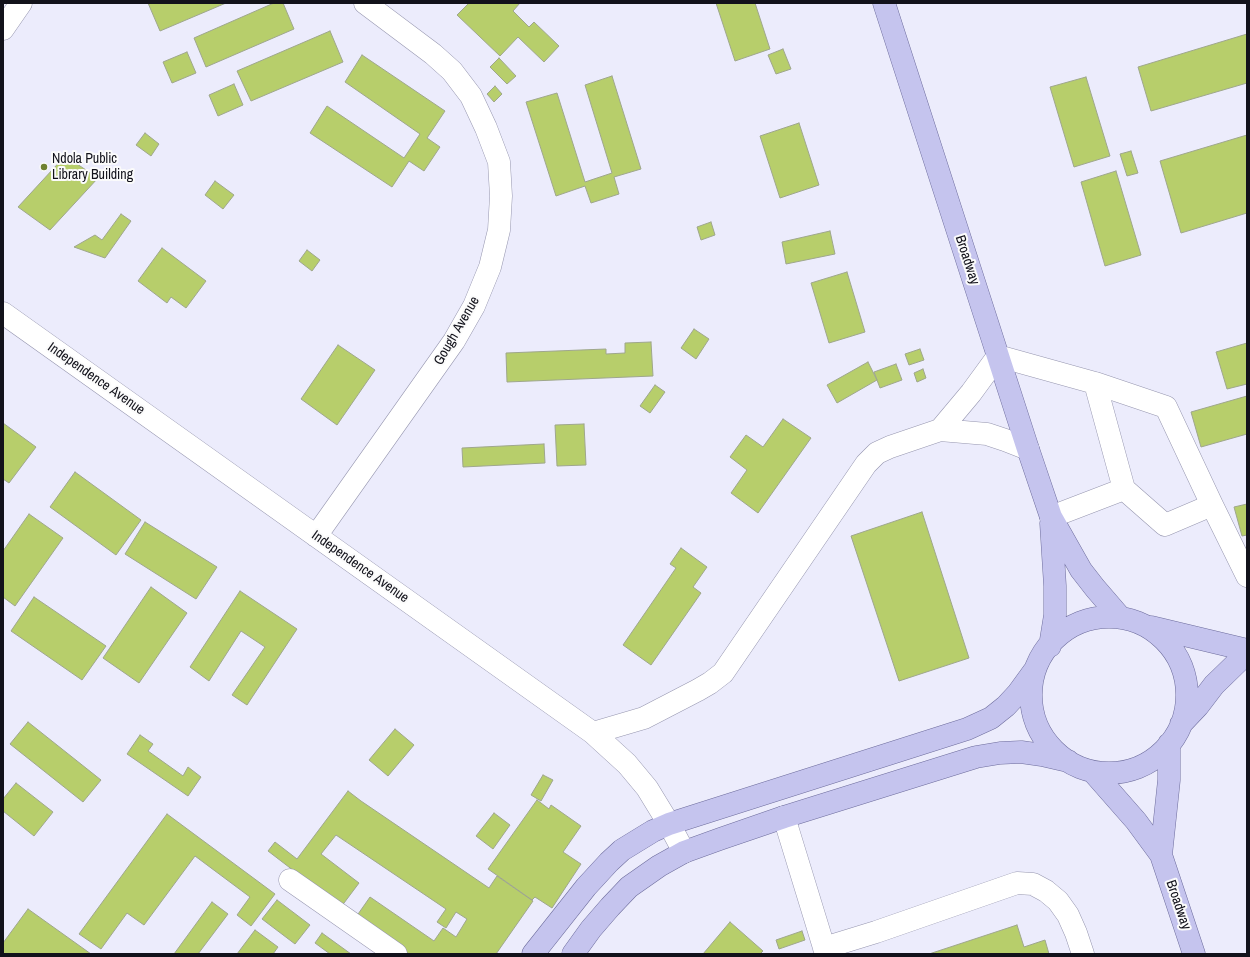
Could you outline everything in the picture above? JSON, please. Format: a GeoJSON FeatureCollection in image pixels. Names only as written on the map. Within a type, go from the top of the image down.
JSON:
{"type":"FeatureCollection","features":[{"type":"Feature","properties":{"kind":"main road","name":"Broadway"},"geometry":{"type":"LineString","coordinates":[[884,3],[1051,517]]}},
{"type":"Feature","properties":{"kind":"main road"},"geometry":{"type":"LineString","coordinates":[[1051,517],[1081,570],[1120,617]]}},
{"type":"Feature","properties":{"kind":"main road"},"geometry":{"type":"LineString","coordinates":[[1050,646],[1055,615],[1051,517]]}},
{"type":"Feature","properties":{"kind":"main road"},"geometry":{"type":"LineString","coordinates":[[533,954],[586,886],[609,862],[637,840],[669,824],[967,729],[991,718],[1006,706],[1018,693],[1056,637],[1075,624],[1097,617],[1120,617],[1146,626],[1247,650]]}},
{"type":"Feature","properties":{"kind":"main road"},"geometry":{"type":"LineString","coordinates":[[1146,626],[1164,640],[1178,658],[1185,680],[1186,703],[1181,725]]}},
{"type":"Feature","properties":{"kind":"main road"},"geometry":{"type":"LineString","coordinates":[[573,954],[591,929],[629,887],[659,866],[684,852],[720,839],[976,757],[1000,753],[1020,752],[1068,761],[1093,772],[1122,772],[1148,763],[1169,744],[1181,725],[1214,685],[1247,653]]}},
{"type":"Feature","properties":{"kind":"main road"},"geometry":{"type":"LineString","coordinates":[[1034,671],[1030,697],[1036,722],[1048,744],[1068,761]]}},
{"type":"Feature","properties":{"kind":"main road"},"geometry":{"type":"LineString","coordinates":[[1161,855],[1168,780],[1169,744]]}},
{"type":"Feature","properties":{"kind":"main road"},"geometry":{"type":"LineString","coordinates":[[1093,772],[1126,810],[1161,855]]}},
{"type":"Feature","properties":{"kind":"main road","name":"Broadway"},"geometry":{"type":"LineString","coordinates":[[1161,855],[1194,954]]}},
{"type":"Feature","properties":{"kind":"street"},"geometry":{"type":"LineString","coordinates":[[3,28],[21,3]]}},
{"type":"Feature","properties":{"kind":"street","name":"Gough Avenue"},"geometry":{"type":"LineString","coordinates":[[316,536],[454,341],[474,306],[490,267],[499,230],[502,196],[499,162],[486,128],[471,96],[452,71],[433,54],[365,3]]}},
{"type":"Feature","properties":{"kind":"street","name":"Independence Avenue"},"geometry":{"type":"LineString","coordinates":[[3,313],[593,733],[626,764],[648,788],[684,852]]}},
{"type":"Feature","properties":{"kind":"street"},"geometry":{"type":"LineString","coordinates":[[940,430],[998,356],[1095,383],[1166,407],[1247,576]]}},
{"type":"Feature","properties":{"kind":"street"},"geometry":{"type":"LineString","coordinates":[[1095,383],[1124,489],[1165,525],[1212,505]]}},
{"type":"Feature","properties":{"kind":"street"},"geometry":{"type":"LineString","coordinates":[[593,733],[644,718],[698,690],[724,673],[866,464],[877,454],[890,447],[940,430],[987,434],[1028,449]]}},
{"type":"Feature","properties":{"kind":"street"},"geometry":{"type":"LineString","coordinates":[[1051,517],[1124,489]]}},
{"type":"Feature","properties":{"kind":"street"},"geometry":{"type":"LineString","coordinates":[[784,818],[825,951],[1017,882],[1033,884],[1046,891],[1058,901],[1068,915],[1083,954]]}},
{"type":"Feature","properties":{"kind":"street"},"geometry":{"type":"LineString","coordinates":[[290,880],[396,954]]}},
{"type":"Feature","properties":{"kind":"building"},"geometry":{"type":"Polygon","coordinates":[[[148,3],[226,3],[160,31],[148,3]]]}},
{"type":"Feature","properties":{"kind":"building"},"geometry":{"type":"Polygon","coordinates":[[[274,3],[283,3],[294,29],[206,67],[194,38],[274,3]]]}},
{"type":"Feature","properties":{"kind":"building"},"geometry":{"type":"Polygon","coordinates":[[[469,3],[520,3],[513,11],[529,27],[534,22],[559,46],[544,62],[518,37],[500,56],[457,15],[469,3]]]}},
{"type":"Feature","properties":{"kind":"building"},"geometry":{"type":"Polygon","coordinates":[[[716,3],[755,3],[770,49],[735,61],[716,3]]]}},
{"type":"Feature","properties":{"kind":"building"},"geometry":{"type":"Polygon","coordinates":[[[330,31],[343,62],[251,101],[237,71],[330,31]]]}},
{"type":"Feature","properties":{"kind":"building"},"geometry":{"type":"Polygon","coordinates":[[[1247,34],[1247,83],[1151,111],[1138,67],[1247,34]]]}},
{"type":"Feature","properties":{"kind":"building"},"geometry":{"type":"Polygon","coordinates":[[[783,49],[791,69],[776,74],[768,55],[783,49]]]}},
{"type":"Feature","properties":{"kind":"building"},"geometry":{"type":"Polygon","coordinates":[[[187,52],[196,73],[172,83],[163,62],[187,52]]]}},
{"type":"Feature","properties":{"kind":"building"},"geometry":{"type":"Polygon","coordinates":[[[362,55],[445,111],[427,138],[440,147],[424,171],[409,161],[392,187],[310,133],[327,106],[404,158],[420,134],[345,82],[362,55]]]}},
{"type":"Feature","properties":{"kind":"building"},"geometry":{"type":"Polygon","coordinates":[[[499,58],[516,76],[507,84],[490,67],[499,58]]]}},
{"type":"Feature","properties":{"kind":"building"},"geometry":{"type":"Polygon","coordinates":[[[612,76],[641,169],[614,177],[619,194],[591,203],[585,186],[556,196],[526,102],[557,93],[585,182],[612,173],[585,85],[612,76]]]}},
{"type":"Feature","properties":{"kind":"building"},"geometry":{"type":"Polygon","coordinates":[[[1086,77],[1110,156],[1074,167],[1050,87],[1086,77]]]}},
{"type":"Feature","properties":{"kind":"building"},"geometry":{"type":"Polygon","coordinates":[[[234,84],[243,105],[218,116],[209,95],[234,84]]]}},
{"type":"Feature","properties":{"kind":"building"},"geometry":{"type":"Polygon","coordinates":[[[495,86],[502,94],[494,102],[487,94],[495,86]]]}},
{"type":"Feature","properties":{"kind":"building"},"geometry":{"type":"Polygon","coordinates":[[[799,123],[819,185],[780,198],[760,136],[799,123]]]}},
{"type":"Feature","properties":{"kind":"building"},"geometry":{"type":"Polygon","coordinates":[[[145,133],[159,144],[151,156],[136,145],[145,133]]]}},
{"type":"Feature","properties":{"kind":"building"},"geometry":{"type":"Polygon","coordinates":[[[1247,135],[1247,213],[1181,233],[1160,161],[1247,135]]]}},
{"type":"Feature","properties":{"kind":"building"},"geometry":{"type":"Polygon","coordinates":[[[1131,151],[1138,173],[1127,176],[1120,154],[1131,151]]]}},
{"type":"Feature","properties":{"kind":"building"},"geometry":{"type":"Polygon","coordinates":[[[65,156],[98,178],[50,230],[18,207],[65,156]]]}},
{"type":"Feature","properties":{"kind":"building"},"geometry":{"type":"Polygon","coordinates":[[[1116,171],[1141,255],[1105,266],[1081,182],[1116,171]]]}},
{"type":"Feature","properties":{"kind":"building"},"geometry":{"type":"Polygon","coordinates":[[[215,181],[234,195],[223,209],[205,195],[215,181]]]}},
{"type":"Feature","properties":{"kind":"building"},"geometry":{"type":"Polygon","coordinates":[[[121,214],[131,221],[105,258],[74,247],[95,235],[102,240],[121,214]]]}},
{"type":"Feature","properties":{"kind":"building"},"geometry":{"type":"Polygon","coordinates":[[[711,222],[715,235],[701,240],[697,227],[711,222]]]}},
{"type":"Feature","properties":{"kind":"building"},"geometry":{"type":"Polygon","coordinates":[[[830,231],[835,254],[786,264],[782,242],[830,231]]]}},
{"type":"Feature","properties":{"kind":"building"},"geometry":{"type":"Polygon","coordinates":[[[162,248],[206,281],[186,308],[171,297],[167,303],[138,281],[162,248]]]}},
{"type":"Feature","properties":{"kind":"building"},"geometry":{"type":"Polygon","coordinates":[[[307,250],[320,260],[312,271],[299,261],[307,250]]]}},
{"type":"Feature","properties":{"kind":"building"},"geometry":{"type":"Polygon","coordinates":[[[847,272],[865,332],[829,343],[811,283],[847,272]]]}},
{"type":"Feature","properties":{"kind":"building"},"geometry":{"type":"Polygon","coordinates":[[[694,329],[709,339],[696,359],[681,348],[694,329]]]}},
{"type":"Feature","properties":{"kind":"building"},"geometry":{"type":"Polygon","coordinates":[[[651,342],[653,376],[507,382],[506,353],[606,349],[606,354],[625,353],[625,343],[651,342]]]}},
{"type":"Feature","properties":{"kind":"building"},"geometry":{"type":"Polygon","coordinates":[[[1247,343],[1247,384],[1227,389],[1216,352],[1247,343]]]}},
{"type":"Feature","properties":{"kind":"building"},"geometry":{"type":"Polygon","coordinates":[[[338,345],[375,370],[337,425],[301,399],[338,345]]]}},
{"type":"Feature","properties":{"kind":"building"},"geometry":{"type":"Polygon","coordinates":[[[920,349],[924,360],[909,365],[905,354],[920,349]]]}},
{"type":"Feature","properties":{"kind":"building"},"geometry":{"type":"Polygon","coordinates":[[[868,362],[877,380],[837,403],[827,385],[868,362]]]}},
{"type":"Feature","properties":{"kind":"building"},"geometry":{"type":"Polygon","coordinates":[[[896,364],[902,380],[880,388],[874,372],[896,364]]]}},
{"type":"Feature","properties":{"kind":"building"},"geometry":{"type":"Polygon","coordinates":[[[923,369],[926,378],[917,382],[914,373],[923,369]]]}},
{"type":"Feature","properties":{"kind":"building"},"geometry":{"type":"Polygon","coordinates":[[[655,385],[665,392],[650,413],[640,406],[655,385]]]}},
{"type":"Feature","properties":{"kind":"building"},"geometry":{"type":"Polygon","coordinates":[[[1247,396],[1247,434],[1201,447],[1191,412],[1247,396]]]}},
{"type":"Feature","properties":{"kind":"building"},"geometry":{"type":"Polygon","coordinates":[[[783,419],[811,438],[758,513],[731,493],[747,470],[730,457],[746,435],[763,447],[783,419]]]}},
{"type":"Feature","properties":{"kind":"building"},"geometry":{"type":"Polygon","coordinates":[[[3,423],[36,447],[9,483],[3,479],[3,423]]]}},
{"type":"Feature","properties":{"kind":"building"},"geometry":{"type":"Polygon","coordinates":[[[584,424],[586,465],[557,466],[555,425],[584,424]]]}},
{"type":"Feature","properties":{"kind":"building"},"geometry":{"type":"Polygon","coordinates":[[[544,444],[545,463],[463,467],[462,448],[544,444]]]}},
{"type":"Feature","properties":{"kind":"building"},"geometry":{"type":"Polygon","coordinates":[[[75,472],[141,520],[116,555],[50,507],[75,472]]]}},
{"type":"Feature","properties":{"kind":"building"},"geometry":{"type":"Polygon","coordinates":[[[1247,504],[1247,535],[1242,536],[1234,507],[1247,504]]]}},
{"type":"Feature","properties":{"kind":"building"},"geometry":{"type":"Polygon","coordinates":[[[922,512],[969,658],[899,681],[851,536],[922,512]]]}},
{"type":"Feature","properties":{"kind":"building"},"geometry":{"type":"Polygon","coordinates":[[[29,514],[63,538],[15,606],[3,597],[3,551],[29,514]]]}},
{"type":"Feature","properties":{"kind":"building"},"geometry":{"type":"Polygon","coordinates":[[[145,522],[217,567],[196,599],[125,554],[145,522]]]}},
{"type":"Feature","properties":{"kind":"building"},"geometry":{"type":"Polygon","coordinates":[[[681,548],[707,567],[693,587],[701,593],[651,665],[623,645],[676,568],[670,564],[681,548]]]}},
{"type":"Feature","properties":{"kind":"building"},"geometry":{"type":"Polygon","coordinates":[[[151,587],[187,613],[139,683],[103,658],[151,587]]]}},
{"type":"Feature","properties":{"kind":"building"},"geometry":{"type":"Polygon","coordinates":[[[240,591],[297,629],[247,705],[232,695],[265,647],[241,631],[209,681],[190,667],[240,591]]]}},
{"type":"Feature","properties":{"kind":"building"},"geometry":{"type":"Polygon","coordinates":[[[34,597],[106,646],[82,680],[11,631],[34,597]]]}},
{"type":"Feature","properties":{"kind":"building"},"geometry":{"type":"Polygon","coordinates":[[[28,722],[101,780],[83,802],[10,744],[28,722]]]}},
{"type":"Feature","properties":{"kind":"building"},"geometry":{"type":"Polygon","coordinates":[[[395,729],[414,745],[388,776],[369,760],[395,729]]]}},
{"type":"Feature","properties":{"kind":"building"},"geometry":{"type":"Polygon","coordinates":[[[140,735],[153,744],[148,751],[183,776],[188,767],[201,777],[188,796],[127,754],[140,735]]]}},
{"type":"Feature","properties":{"kind":"building"},"geometry":{"type":"Polygon","coordinates":[[[543,775],[553,780],[541,801],[531,795],[543,775]]]}},
{"type":"Feature","properties":{"kind":"building"},"geometry":{"type":"Polygon","coordinates":[[[16,783],[53,812],[34,836],[3,811],[3,799],[16,783]]]}},
{"type":"Feature","properties":{"kind":"building"},"geometry":{"type":"Polygon","coordinates":[[[348,791],[489,888],[497,876],[533,901],[496,954],[409,954],[356,917],[370,897],[434,941],[443,928],[456,937],[467,919],[456,912],[446,928],[437,922],[446,909],[336,835],[321,854],[359,883],[341,907],[268,851],[275,842],[297,859],[348,791]]]}},
{"type":"Feature","properties":{"kind":"building"},"geometry":{"type":"Polygon","coordinates":[[[537,800],[549,809],[551,805],[581,826],[563,852],[581,864],[552,908],[535,897],[532,900],[488,869],[537,800]]]}},
{"type":"Feature","properties":{"kind":"building"},"geometry":{"type":"Polygon","coordinates":[[[494,813],[510,825],[493,849],[476,836],[494,813]]]}},
{"type":"Feature","properties":{"kind":"building"},"geometry":{"type":"Polygon","coordinates":[[[167,814],[275,894],[251,926],[237,915],[250,897],[195,856],[144,925],[127,913],[101,949],[79,934],[167,814]]]}},
{"type":"Feature","properties":{"kind":"building"},"geometry":{"type":"Polygon","coordinates":[[[277,900],[310,925],[295,944],[262,919],[277,900]]]}},
{"type":"Feature","properties":{"kind":"building"},"geometry":{"type":"Polygon","coordinates":[[[212,902],[228,914],[198,954],[174,954],[212,902]]]}},
{"type":"Feature","properties":{"kind":"building"},"geometry":{"type":"Polygon","coordinates":[[[28,909],[91,954],[3,954],[3,943],[28,909]]]}},
{"type":"Feature","properties":{"kind":"building"},"geometry":{"type":"Polygon","coordinates":[[[730,922],[763,951],[760,954],[703,954],[730,922]]]}},
{"type":"Feature","properties":{"kind":"building"},"geometry":{"type":"Polygon","coordinates":[[[1017,925],[1024,947],[1045,940],[1049,954],[929,954],[1017,925]]]}},
{"type":"Feature","properties":{"kind":"building"},"geometry":{"type":"Polygon","coordinates":[[[255,930],[278,947],[273,954],[237,954],[255,930]]]}},
{"type":"Feature","properties":{"kind":"building"},"geometry":{"type":"Polygon","coordinates":[[[802,931],[805,940],[779,949],[776,940],[802,931]]]}},
{"type":"Feature","properties":{"kind":"building"},"geometry":{"type":"Polygon","coordinates":[[[322,933],[351,954],[330,954],[315,943],[322,933]]]}},
{"type":"Feature","properties":{"kind":"place","name":"Ndola Public Library Building"},"geometry":{"type":"Point","coordinates":[44,167]}}]}
